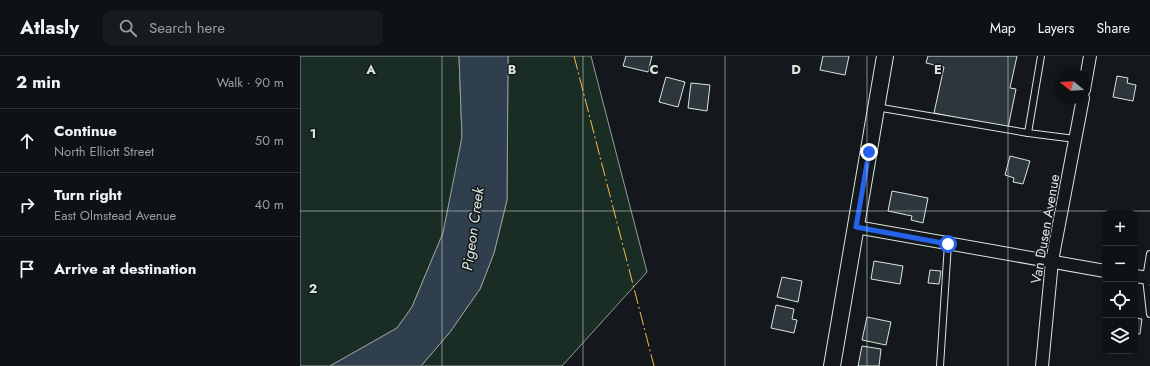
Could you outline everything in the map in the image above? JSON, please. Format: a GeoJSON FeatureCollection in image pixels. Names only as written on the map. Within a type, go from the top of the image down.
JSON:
{"type":"FeatureCollection","features":[{"type":"Feature","properties":{"kind":"street"},"geometry":{"type":"LineString","coordinates":[[832,366],[885,56]]}},
{"type":"Feature","properties":{"kind":"street"},"geometry":{"type":"LineString","coordinates":[[1088,68],[1090,56]]}},
{"type":"Feature","properties":{"kind":"street","name":"Van Dusen Avenue"},"geometry":{"type":"LineString","coordinates":[[1042,366],[1052,262],[1082,104]]}},
{"type":"Feature","properties":{"kind":"street"},"geometry":{"type":"LineString","coordinates":[[856,227],[1102,270]]}},
{"type":"Feature","properties":{"kind":"lane"},"geometry":{"type":"LineString","coordinates":[[1028,133],[1041,56]]}},
{"type":"Feature","properties":{"kind":"lane"},"geometry":{"type":"LineString","coordinates":[[876,107],[1028,133],[1075,139]]}},
{"type":"Feature","properties":{"kind":"lane"},"geometry":{"type":"LineString","coordinates":[[940,366],[948,244]]}},
{"type":"Feature","properties":{"kind":"lane"},"geometry":{"type":"LineString","coordinates":[[1150,254],[1144,277],[1150,314]]}},
{"type":"Feature","properties":{"kind":"green space"},"geometry":{"type":"Polygon","coordinates":[[[300,56],[459,56],[462,137],[443,233],[412,307],[397,328],[330,366],[300,366],[300,56]]]}},
{"type":"Feature","properties":{"kind":"green space"},"geometry":{"type":"Polygon","coordinates":[[[508,56],[591,56],[647,272],[562,366],[421,366],[450,332],[480,289],[494,253],[507,200],[508,56]]]}},
{"type":"Feature","properties":{"kind":"water","name":"Pigeon Creek"},"geometry":{"type":"Polygon","coordinates":[[[459,56],[508,56],[507,200],[494,253],[480,289],[450,332],[421,366],[330,366],[397,328],[412,307],[443,233],[462,137],[459,56]]]}},
{"type":"Feature","properties":{"kind":"building"},"geometry":{"type":"Polygon","coordinates":[[[626,56],[652,56],[648,72],[623,66],[626,56]]]}},
{"type":"Feature","properties":{"kind":"building"},"geometry":{"type":"Polygon","coordinates":[[[823,56],[849,56],[845,75],[820,70],[823,56]]]}},
{"type":"Feature","properties":{"kind":"building"},"geometry":{"type":"Polygon","coordinates":[[[928,56],[1017,56],[1010,88],[1016,89],[1008,128],[934,113],[944,67],[926,63],[928,56]]]}},
{"type":"Feature","properties":{"kind":"building"},"geometry":{"type":"Polygon","coordinates":[[[1117,76],[1128,78],[1127,83],[1136,85],[1133,101],[1113,97],[1117,76]]]}},
{"type":"Feature","properties":{"kind":"building"},"geometry":{"type":"Polygon","coordinates":[[[666,77],[685,82],[678,107],[659,102],[666,77]]]}},
{"type":"Feature","properties":{"kind":"building"},"geometry":{"type":"Polygon","coordinates":[[[691,83],[710,85],[707,111],[688,108],[691,83]]]}},
{"type":"Feature","properties":{"kind":"building"},"geometry":{"type":"Polygon","coordinates":[[[1010,156],[1030,161],[1023,184],[1013,182],[1014,178],[1005,175],[1010,156]]]}},
{"type":"Feature","properties":{"kind":"building"},"geometry":{"type":"Polygon","coordinates":[[[892,191],[928,198],[923,223],[911,220],[912,216],[888,211],[892,191]]]}},
{"type":"Feature","properties":{"kind":"building"},"geometry":{"type":"Polygon","coordinates":[[[874,261],[903,266],[900,284],[871,279],[874,261]]]}},
{"type":"Feature","properties":{"kind":"building"},"geometry":{"type":"Polygon","coordinates":[[[930,270],[941,271],[939,284],[928,283],[930,270]]]}},
{"type":"Feature","properties":{"kind":"building"},"geometry":{"type":"Polygon","coordinates":[[[782,277],[802,281],[798,302],[777,297],[782,277]]]}},
{"type":"Feature","properties":{"kind":"building"},"geometry":{"type":"Polygon","coordinates":[[[776,305],[794,309],[792,319],[797,320],[794,333],[771,328],[776,305]]]}},
{"type":"Feature","properties":{"kind":"building"},"geometry":{"type":"Polygon","coordinates":[[[867,317],[891,322],[886,345],[862,340],[867,317]]]}},
{"type":"Feature","properties":{"kind":"building"},"geometry":{"type":"Polygon","coordinates":[[[1138,318],[1142,319],[1140,334],[1138,334],[1138,318]]]}},
{"type":"Feature","properties":{"kind":"building"},"geometry":{"type":"Polygon","coordinates":[[[862,346],[881,349],[879,366],[858,366],[862,346]]]}},
{"type":"Feature","properties":{"kind":"power"},"geometry":{"type":"LineString","coordinates":[[574,56],[654,366]]}},
{"type":"Feature","properties":{"kind":"route"},"geometry":{"type":"LineString","coordinates":[[869,152],[856,227],[948,244]]}}]}
